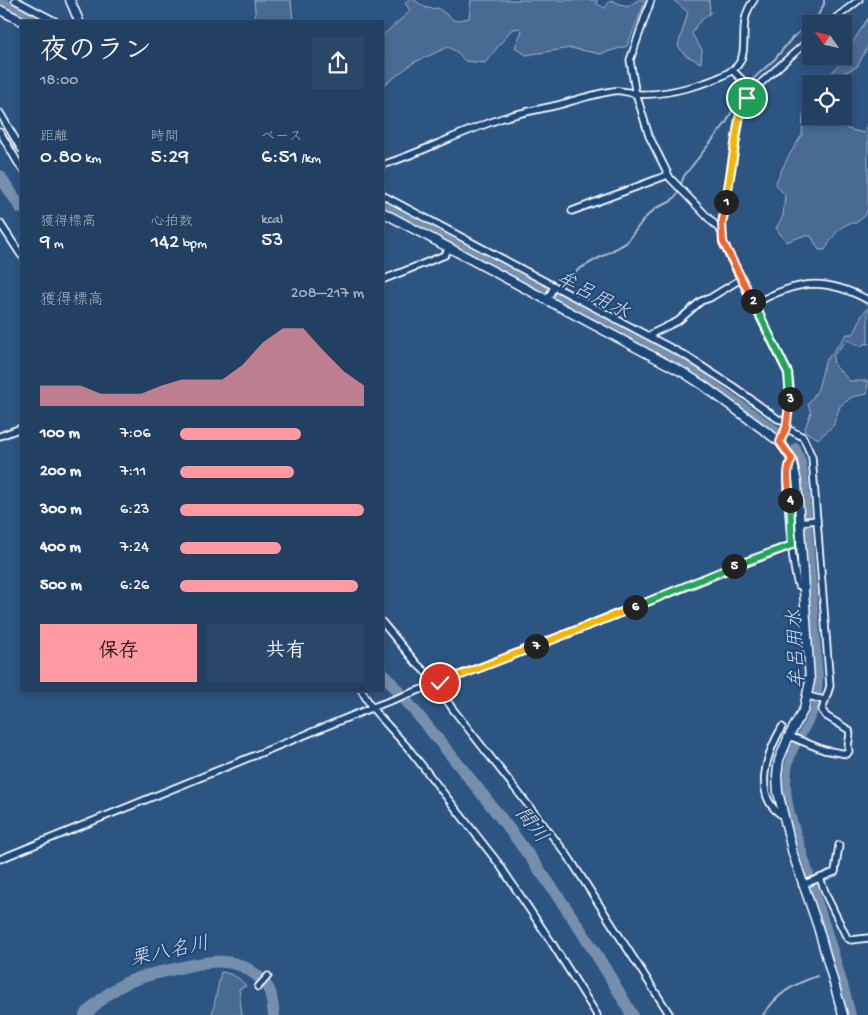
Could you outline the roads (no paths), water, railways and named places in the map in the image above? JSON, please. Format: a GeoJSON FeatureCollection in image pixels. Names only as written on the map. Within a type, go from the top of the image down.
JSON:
{"type":"FeatureCollection","features":[{"type":"Feature","properties":{"kind":"street"},"geometry":{"type":"LineString","coordinates":[[15,0],[54,20]]}},
{"type":"Feature","properties":{"kind":"street"},"geometry":{"type":"LineString","coordinates":[[70,0],[79,20]]}},
{"type":"Feature","properties":{"kind":"street"},"geometry":{"type":"LineString","coordinates":[[651,0],[630,60],[649,136],[668,174],[721,231]]}},
{"type":"Feature","properties":{"kind":"street"},"geometry":{"type":"LineString","coordinates":[[384,165],[506,118],[615,90],[637,94],[688,88],[732,70],[742,60],[744,54],[743,26],[749,6],[754,0]]}},
{"type":"Feature","properties":{"kind":"street"},"geometry":{"type":"LineString","coordinates":[[840,15],[859,0]]}},
{"type":"Feature","properties":{"kind":"street"},"geometry":{"type":"LineString","coordinates":[[0,10],[20,20]]}},
{"type":"Feature","properties":{"kind":"street"},"geometry":{"type":"LineString","coordinates":[[780,442],[786,425],[791,395],[788,373],[723,242],[721,231],[739,118],[748,87],[802,45]]}},
{"type":"Feature","properties":{"kind":"street"},"geometry":{"type":"LineString","coordinates":[[732,70],[748,87]]}},
{"type":"Feature","properties":{"kind":"street"},"geometry":{"type":"LineString","coordinates":[[0,113],[20,147]]}},
{"type":"Feature","properties":{"kind":"street"},"geometry":{"type":"LineString","coordinates":[[0,132],[20,166]]}},
{"type":"Feature","properties":{"kind":"street"},"geometry":{"type":"LineString","coordinates":[[572,212],[668,174]]}},
{"type":"Feature","properties":{"kind":"street"},"geometry":{"type":"LineString","coordinates":[[384,196],[708,369],[803,437],[812,457],[830,686],[822,700],[822,713],[844,726],[851,734],[848,741],[850,751],[847,754],[824,750],[791,736]]}},
{"type":"Feature","properties":{"kind":"street"},"geometry":{"type":"LineString","coordinates":[[384,213],[684,373],[780,442],[792,459],[796,471],[802,522],[810,656],[810,697],[780,760],[777,776],[783,816],[806,883],[843,1015]]}},
{"type":"Feature","properties":{"kind":"street"},"geometry":{"type":"LineString","coordinates":[[0,223],[20,253]]}},
{"type":"Feature","properties":{"kind":"street"},"geometry":{"type":"LineString","coordinates":[[384,279],[445,255],[449,248]]}},
{"type":"Feature","properties":{"kind":"street"},"geometry":{"type":"LineString","coordinates":[[651,337],[653,333],[678,321],[701,301],[710,298],[741,279]]}},
{"type":"Feature","properties":{"kind":"street"},"geometry":{"type":"LineString","coordinates":[[754,304],[784,289],[816,283],[848,291],[868,300]]}},
{"type":"Feature","properties":{"kind":"street"},"geometry":{"type":"LineString","coordinates":[[547,299],[557,289]]}},
{"type":"Feature","properties":{"kind":"street"},"geometry":{"type":"LineString","coordinates":[[0,436],[20,428]]}},
{"type":"Feature","properties":{"kind":"street"},"geometry":{"type":"LineString","coordinates":[[792,459],[788,465],[792,545],[798,585],[805,588]]}},
{"type":"Feature","properties":{"kind":"street"},"geometry":{"type":"LineString","coordinates":[[802,522],[816,520]]}},
{"type":"Feature","properties":{"kind":"street"},"geometry":{"type":"LineString","coordinates":[[0,859],[374,707],[435,685],[792,545]]}},
{"type":"Feature","properties":{"kind":"street"},"geometry":{"type":"LineString","coordinates":[[384,624],[435,685],[568,856],[670,1015]]}},
{"type":"Feature","properties":{"kind":"street"},"geometry":{"type":"LineString","coordinates":[[363,692],[499,864],[597,1015]]}},
{"type":"Feature","properties":{"kind":"street"},"geometry":{"type":"LineString","coordinates":[[810,697],[822,700]]}},
{"type":"Feature","properties":{"kind":"street"},"geometry":{"type":"LineString","coordinates":[[782,727],[773,747],[764,779],[764,787],[774,810],[783,816]]}},
{"type":"Feature","properties":{"kind":"street"},"geometry":{"type":"LineString","coordinates":[[806,883],[835,872],[839,845]]}},
{"type":"Feature","properties":{"kind":"street"},"geometry":{"type":"LineString","coordinates":[[818,878],[847,938],[852,940],[868,938]]}},
{"type":"Feature","properties":{"kind":"street"},"geometry":{"type":"LineString","coordinates":[[259,986],[268,976]]}},
{"type":"Feature","properties":{"kind":"waterway","name":"牟呂用水"},"geometry":{"type":"LineString","coordinates":[[0,0],[37,20]]}},
{"type":"Feature","properties":{"kind":"waterway"},"geometry":{"type":"LineString","coordinates":[[556,297],[562,286],[579,269],[626,243],[644,219],[656,208],[670,202],[677,195],[684,176],[726,123],[744,87],[775,59],[792,38],[816,19],[824,4],[824,0]]}},
{"type":"Feature","properties":{"kind":"waterway","name":"間川"},"geometry":{"type":"LineString","coordinates":[[0,176],[20,206]]}},
{"type":"Feature","properties":{"kind":"waterway","name":"牟呂用水"},"geometry":{"type":"LineString","coordinates":[[384,206],[691,368],[778,431]]}},
{"type":"Feature","properties":{"kind":"waterway","name":"牟呂用水"},"geometry":{"type":"LineString","coordinates":[[796,447],[802,462],[805,484],[819,678],[815,708],[790,759],[787,790],[792,819],[852,1015]]}},
{"type":"Feature","properties":{"kind":"waterway","name":"間川"},"geometry":{"type":"LineString","coordinates":[[384,674],[483,795],[547,880],[577,924],[632,1015]]}},
{"type":"Feature","properties":{"kind":"waterway","name":"栗八名川"},"geometry":{"type":"LineString","coordinates":[[85,1015],[107,995],[127,982],[163,971],[209,962],[237,964],[255,974],[270,992],[274,1015]]}},
{"type":"Feature","properties":{"kind":"waterway"},"geometry":{"type":"LineString","coordinates":[[763,1015],[780,995],[800,983],[817,976]]}}]}
